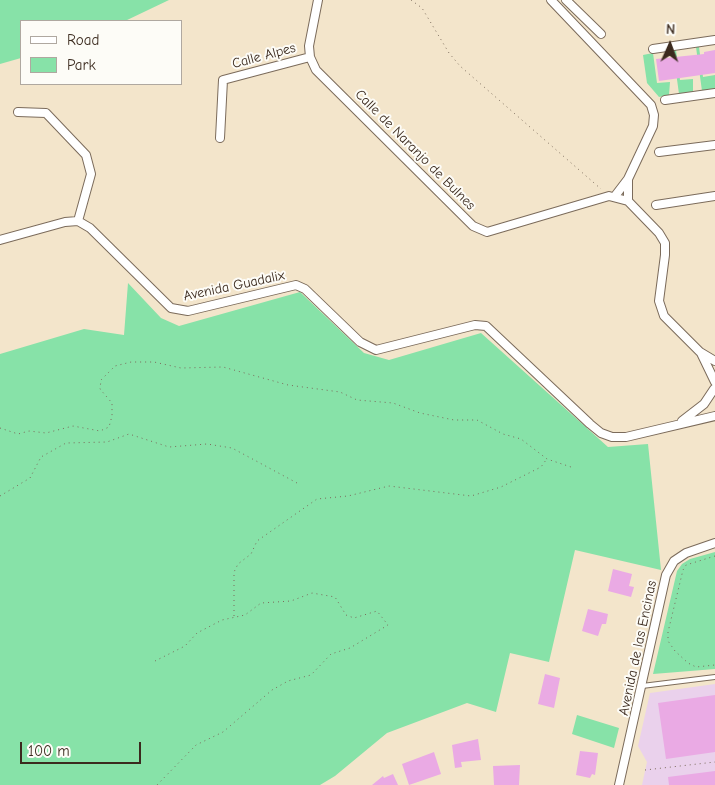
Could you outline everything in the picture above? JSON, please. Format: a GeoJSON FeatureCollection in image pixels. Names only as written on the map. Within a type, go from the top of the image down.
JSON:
{"type":"FeatureCollection","features":[{"type":"Feature","properties":{"kind":"street"},"geometry":{"type":"LineString","coordinates":[[310,58],[309,46],[318,0]]}},
{"type":"Feature","properties":{"kind":"street"},"geometry":{"type":"LineString","coordinates":[[551,0],[651,105],[654,115],[653,126],[628,180],[612,196]]}},
{"type":"Feature","properties":{"kind":"street"},"geometry":{"type":"LineString","coordinates":[[566,0],[601,34]]}},
{"type":"Feature","properties":{"kind":"street"},"geometry":{"type":"LineString","coordinates":[[653,49],[715,40]]}},
{"type":"Feature","properties":{"kind":"street","name":"Calle Alpes"},"geometry":{"type":"LineString","coordinates":[[220,138],[223,80],[310,58]]}},
{"type":"Feature","properties":{"kind":"street","name":"Calle de Naranjo de Bulnes"},"geometry":{"type":"LineString","coordinates":[[310,58],[316,70],[473,226],[487,232],[612,196]]}},
{"type":"Feature","properties":{"kind":"street"},"geometry":{"type":"LineString","coordinates":[[665,100],[715,93]]}},
{"type":"Feature","properties":{"kind":"street"},"geometry":{"type":"LineString","coordinates":[[0,240],[65,222],[78,221],[90,174],[86,155],[46,113],[18,112]]}},
{"type":"Feature","properties":{"kind":"street"},"geometry":{"type":"LineString","coordinates":[[659,152],[715,145]]}},
{"type":"Feature","properties":{"kind":"street"},"geometry":{"type":"LineString","coordinates":[[628,180],[628,200]]}},
{"type":"Feature","properties":{"kind":"street"},"geometry":{"type":"LineString","coordinates":[[612,196],[628,200],[659,233],[664,243],[665,256],[659,301],[664,316],[700,352],[715,361]]}},
{"type":"Feature","properties":{"kind":"street"},"geometry":{"type":"LineString","coordinates":[[656,205],[715,196]]}},
{"type":"Feature","properties":{"kind":"street","name":"Avenida Guadalix"},"geometry":{"type":"LineString","coordinates":[[78,221],[90,228],[171,308],[180,311],[188,311],[296,286],[304,289],[360,342],[376,350],[475,325],[486,326],[590,424],[601,432],[612,436],[626,437],[678,423],[715,416]]}},
{"type":"Feature","properties":{"kind":"street"},"geometry":{"type":"LineString","coordinates":[[700,352],[715,388]]}},
{"type":"Feature","properties":{"kind":"street","name":"Avenida Guadalix"},"geometry":{"type":"LineString","coordinates":[[678,423],[694,413],[715,388]]}},
{"type":"Feature","properties":{"kind":"street","name":"Avenida de las Encinas"},"geometry":{"type":"LineString","coordinates":[[620,785],[666,575],[674,561],[686,552],[715,543]]}},
{"type":"Feature","properties":{"kind":"lane"},"geometry":{"type":"LineString","coordinates":[[642,686],[715,677]]}},
{"type":"Feature","properties":{"kind":"path"},"geometry":{"type":"LineString","coordinates":[[411,0],[422,8],[449,53],[460,66],[612,196]]}},
{"type":"Feature","properties":{"kind":"path"},"geometry":{"type":"LineString","coordinates":[[0,428],[18,434],[29,431],[46,433],[73,426],[100,431],[109,427],[112,416],[112,404],[100,390],[101,380],[116,366],[131,362],[154,362],[181,368],[223,367],[288,385],[340,392],[358,400],[393,403],[420,413],[454,420],[477,420],[503,434],[521,439],[547,459],[574,468]]}},
{"type":"Feature","properties":{"kind":"path"},"geometry":{"type":"LineString","coordinates":[[0,496],[30,478],[41,458],[66,443],[107,442],[129,434],[169,447],[207,444],[232,448],[297,483]]}},
{"type":"Feature","properties":{"kind":"path"},"geometry":{"type":"LineString","coordinates":[[234,616],[234,572],[238,564],[251,554],[258,541],[317,500],[348,496],[389,486],[471,496],[501,487],[541,467],[547,459]]}},
{"type":"Feature","properties":{"kind":"path"},"geometry":{"type":"LineString","coordinates":[[715,556],[686,565],[682,570],[668,632],[668,641],[675,651],[688,662],[696,667],[715,665]]}},
{"type":"Feature","properties":{"kind":"path"},"geometry":{"type":"LineString","coordinates":[[156,661],[185,646],[197,632],[234,616],[245,615],[261,603],[291,601],[312,593],[324,593],[335,597],[346,615],[354,618],[377,611],[388,625],[350,648],[331,654],[311,676],[288,681],[272,690],[223,732],[196,745],[157,785]]}},
{"type":"Feature","properties":{"kind":"path"},"geometry":{"type":"LineString","coordinates":[[645,770],[715,762]]}},
{"type":"Feature","properties":{"kind":"shaded area"},"geometry":{"type":"Polygon","coordinates":[[[715,684],[715,785],[642,785],[647,762],[638,746],[650,693],[715,684]]]}},
{"type":"Feature","properties":{"kind":"green space"},"geometry":{"type":"Polygon","coordinates":[[[0,0],[169,0],[127,20],[20,20],[20,58],[0,64],[0,0]]]}},
{"type":"Feature","properties":{"kind":"green space"},"geometry":{"type":"Polygon","coordinates":[[[696,47],[699,47],[703,77],[715,75],[715,89],[702,91],[696,47]]]}},
{"type":"Feature","properties":{"kind":"green space"},"geometry":{"type":"Polygon","coordinates":[[[673,50],[676,50],[680,80],[693,79],[693,92],[679,94],[673,50]]]}},
{"type":"Feature","properties":{"kind":"green space"},"geometry":{"type":"Polygon","coordinates":[[[653,53],[657,83],[670,82],[669,95],[659,97],[647,83],[643,55],[653,53]]]}},
{"type":"Feature","properties":{"kind":"green space"},"geometry":{"type":"Polygon","coordinates":[[[128,283],[161,318],[179,326],[300,292],[364,353],[389,360],[481,333],[608,447],[648,444],[661,570],[575,550],[549,662],[510,653],[496,712],[467,703],[387,733],[335,776],[320,785],[0,785],[0,354],[84,329],[124,335],[128,283]]]}},
{"type":"Feature","properties":{"kind":"green space"},"geometry":{"type":"Polygon","coordinates":[[[715,552],[715,669],[653,674],[677,571],[682,564],[690,559],[715,552]]]}},
{"type":"Feature","properties":{"kind":"green space"},"geometry":{"type":"Polygon","coordinates":[[[577,715],[619,728],[614,748],[572,734],[577,715]]]}},
{"type":"Feature","properties":{"kind":"building"},"geometry":{"type":"Polygon","coordinates":[[[715,50],[715,73],[659,81],[656,59],[704,54],[704,52],[715,50]]]}},
{"type":"Feature","properties":{"kind":"building"},"geometry":{"type":"Polygon","coordinates":[[[613,569],[632,574],[629,586],[634,587],[631,597],[608,591],[613,569]]]}},
{"type":"Feature","properties":{"kind":"building"},"geometry":{"type":"Polygon","coordinates":[[[588,609],[608,614],[606,624],[602,624],[598,636],[582,631],[588,609]]]}},
{"type":"Feature","properties":{"kind":"building"},"geometry":{"type":"Polygon","coordinates":[[[545,674],[560,678],[554,708],[538,704],[545,674]]]}},
{"type":"Feature","properties":{"kind":"building"},"geometry":{"type":"Polygon","coordinates":[[[715,695],[715,752],[666,759],[658,703],[715,695]]]}},
{"type":"Feature","properties":{"kind":"building"},"geometry":{"type":"Polygon","coordinates":[[[478,739],[481,760],[461,762],[462,767],[455,768],[452,745],[478,739]]]}},
{"type":"Feature","properties":{"kind":"building"},"geometry":{"type":"Polygon","coordinates":[[[580,751],[598,753],[595,775],[592,774],[590,778],[576,775],[580,751]]]}},
{"type":"Feature","properties":{"kind":"building"},"geometry":{"type":"Polygon","coordinates":[[[434,752],[441,774],[409,785],[402,764],[434,752]]]}},
{"type":"Feature","properties":{"kind":"building"},"geometry":{"type":"Polygon","coordinates":[[[520,765],[519,785],[494,785],[493,766],[520,765]]]}},
{"type":"Feature","properties":{"kind":"building"},"geometry":{"type":"Polygon","coordinates":[[[715,771],[715,785],[669,785],[668,777],[715,771]]]}},
{"type":"Feature","properties":{"kind":"building"},"geometry":{"type":"Polygon","coordinates":[[[393,774],[398,785],[372,785],[383,776],[384,778],[393,774]]]}}]}
